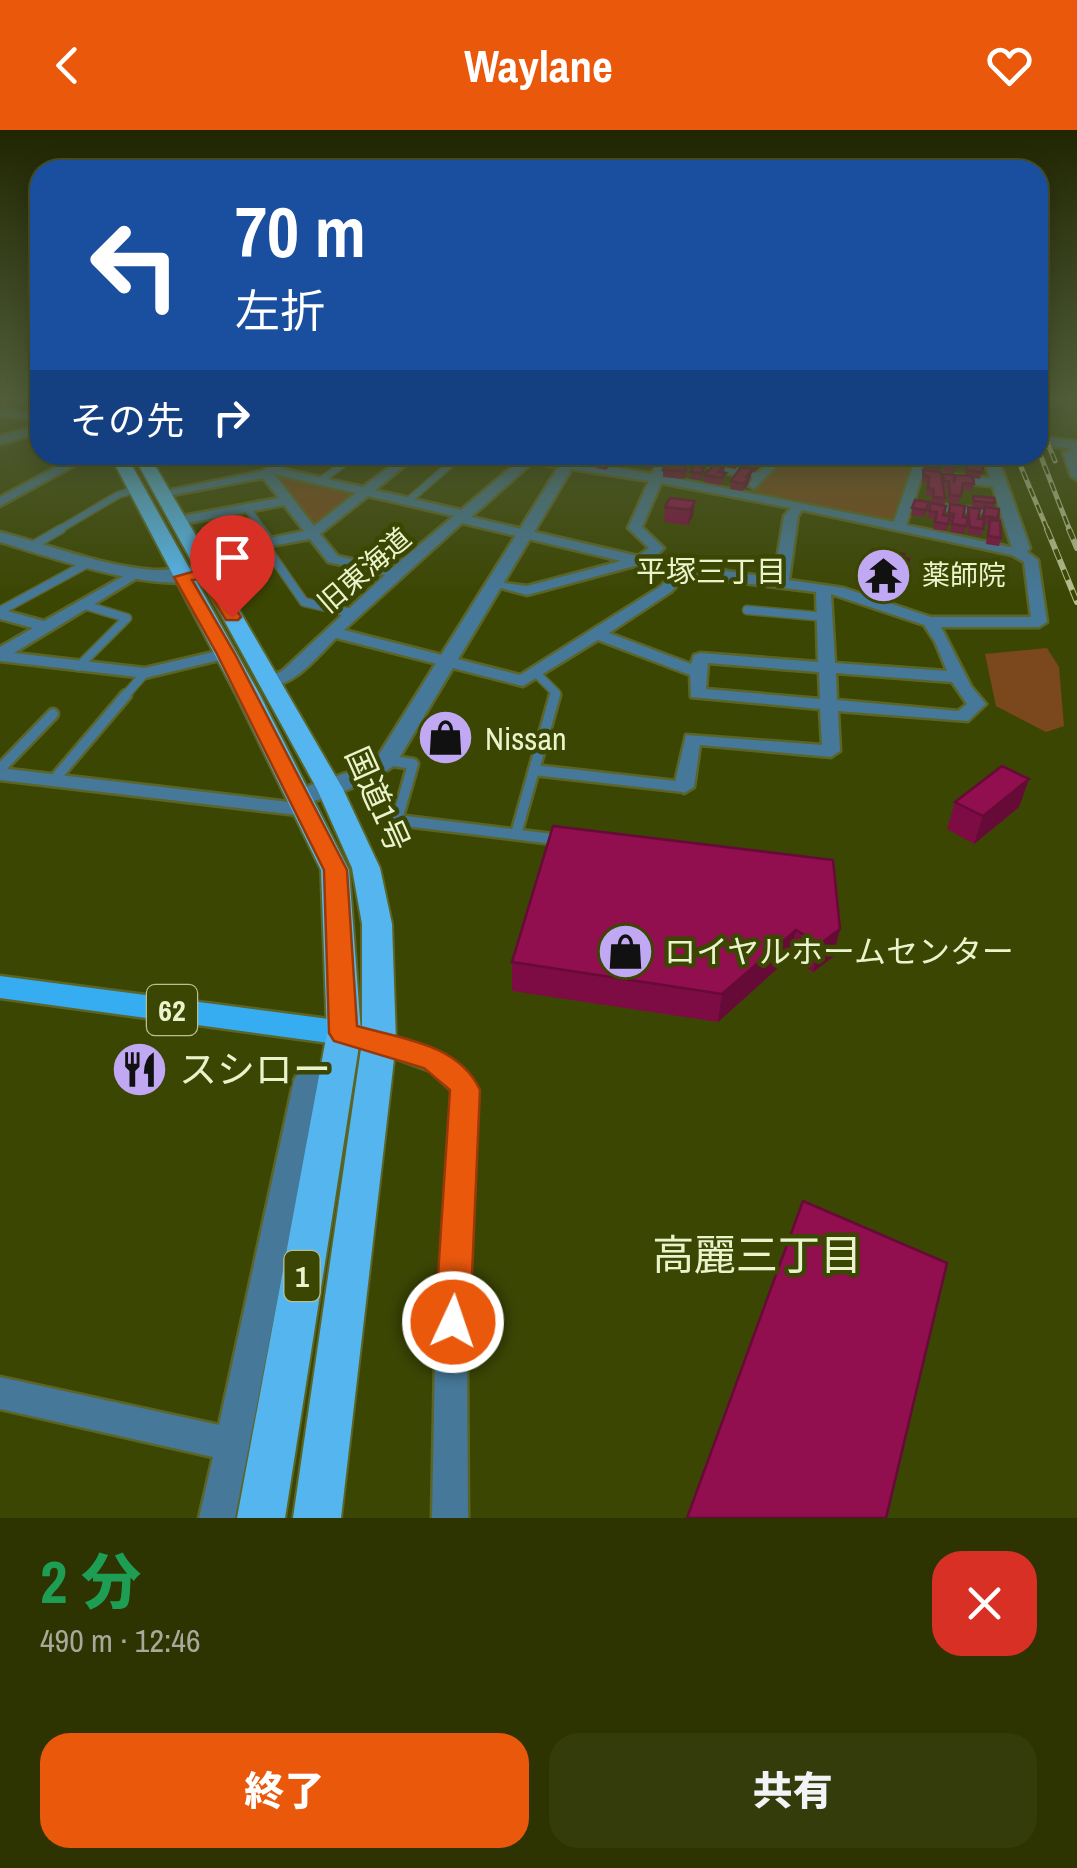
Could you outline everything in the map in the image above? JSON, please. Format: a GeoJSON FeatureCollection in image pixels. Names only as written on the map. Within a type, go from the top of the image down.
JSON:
{"type":"FeatureCollection","features":[{"type":"Feature","properties":{"kind":"highway","name":"国道1号"},"geometry":{"type":"LineString","coordinates":[[123,465],[226,654],[336,870],[361,1038],[336,1081],[261,1518]]}},
{"type":"Feature","properties":{"kind":"highway","name":"国道1号"},"geometry":{"type":"LineString","coordinates":[[147,465],[330,789],[366,868],[377,924],[361,1038],[317,1518]]}},
{"type":"Feature","properties":{"kind":"main road","name":"62"},"geometry":{"type":"LineString","coordinates":[[0,986],[361,1038]]}},
{"type":"Feature","properties":{"kind":"street"},"geometry":{"type":"LineString","coordinates":[[0,502],[69,465]]}},
{"type":"Feature","properties":{"kind":"street"},"geometry":{"type":"LineString","coordinates":[[269,472],[279,465]]}},
{"type":"Feature","properties":{"kind":"street"},"geometry":{"type":"LineString","coordinates":[[0,537],[134,574],[182,577],[202,565],[268,543],[312,534],[400,465]]}},
{"type":"Feature","properties":{"kind":"street","name":"旧東海道"},"geometry":{"type":"LineString","coordinates":[[271,682],[286,676],[351,613],[522,465]]}},
{"type":"Feature","properties":{"kind":"street"},"geometry":{"type":"LineString","coordinates":[[0,772],[303,804],[371,772],[388,760],[567,465]]}},
{"type":"Feature","properties":{"kind":"street"},"geometry":{"type":"LineString","coordinates":[[594,465],[1019,550],[1031,560],[1039,622],[929,622]]}},
{"type":"Feature","properties":{"kind":"street"},"geometry":{"type":"LineString","coordinates":[[493,584],[527,591],[636,562],[656,548],[636,528],[659,465]]}},
{"type":"Feature","properties":{"kind":"street"},"geometry":{"type":"LineString","coordinates":[[716,465],[762,476]]}},
{"type":"Feature","properties":{"kind":"street"},"geometry":{"type":"LineString","coordinates":[[746,494],[772,465]]}},
{"type":"Feature","properties":{"kind":"street"},"geometry":{"type":"LineString","coordinates":[[899,527],[920,465]]}},
{"type":"Feature","properties":{"kind":"street"},"geometry":{"type":"LineString","coordinates":[[993,465],[1019,550]]}},
{"type":"Feature","properties":{"kind":"street"},"geometry":{"type":"LineString","coordinates":[[162,493],[269,472],[407,502],[636,562],[823,588],[875,600],[929,622],[943,635],[958,677],[962,692],[978,704],[962,717],[697,693],[700,658],[958,677]]}},
{"type":"Feature","properties":{"kind":"street"},"geometry":{"type":"LineString","coordinates":[[269,472],[286,501],[334,559],[396,573]]}},
{"type":"Feature","properties":{"kind":"street"},"geometry":{"type":"LineString","coordinates":[[916,475],[999,483]]}},
{"type":"Feature","properties":{"kind":"street"},"geometry":{"type":"LineString","coordinates":[[178,522],[286,501]]}},
{"type":"Feature","properties":{"kind":"street"},"geometry":{"type":"LineString","coordinates":[[781,583],[791,516],[799,506]]}},
{"type":"Feature","properties":{"kind":"street"},"geometry":{"type":"LineString","coordinates":[[331,632],[522,681],[666,589],[682,571]]}},
{"type":"Feature","properties":{"kind":"street"},"geometry":{"type":"LineString","coordinates":[[0,655],[134,574]]}},
{"type":"Feature","properties":{"kind":"street"},"geometry":{"type":"LineString","coordinates":[[684,787],[692,739],[831,751],[823,588]]}},
{"type":"Feature","properties":{"kind":"street"},"geometry":{"type":"LineString","coordinates":[[0,613],[47,626]]}},
{"type":"Feature","properties":{"kind":"street"},"geometry":{"type":"LineString","coordinates":[[598,634],[698,673]]}},
{"type":"Feature","properties":{"kind":"street"},"geometry":{"type":"LineString","coordinates":[[0,655],[145,673],[226,654]]}},
{"type":"Feature","properties":{"kind":"street"},"geometry":{"type":"LineString","coordinates":[[361,1038],[448,1068],[460,1078],[465,1090],[451,1360],[450,1518]]}},
{"type":"Feature","properties":{"kind":"street"},"geometry":{"type":"LineString","coordinates":[[217,1518],[308,1080],[336,1081]]}},
{"type":"Feature","properties":{"kind":"street"},"geometry":{"type":"LineString","coordinates":[[0,1393],[233,1445]]}},
{"type":"Feature","properties":{"kind":"lane"},"geometry":{"type":"LineString","coordinates":[[319,482],[342,465]]}},
{"type":"Feature","properties":{"kind":"lane"},"geometry":{"type":"LineString","coordinates":[[407,502],[450,465]]}},
{"type":"Feature","properties":{"kind":"lane"},"geometry":{"type":"LineString","coordinates":[[32,546],[118,495],[134,490]]}},
{"type":"Feature","properties":{"kind":"lane"},"geometry":{"type":"LineString","coordinates":[[907,504],[1010,514]]}},
{"type":"Feature","properties":{"kind":"lane"},"geometry":{"type":"LineString","coordinates":[[247,508],[304,602],[351,613]]}},
{"type":"Feature","properties":{"kind":"lane"},"geometry":{"type":"LineString","coordinates":[[0,613],[90,562]]}},
{"type":"Feature","properties":{"kind":"lane"},"geometry":{"type":"LineString","coordinates":[[78,667],[128,618],[84,605]]}},
{"type":"Feature","properties":{"kind":"lane"},"geometry":{"type":"LineString","coordinates":[[746,610],[825,616]]}},
{"type":"Feature","properties":{"kind":"lane"},"geometry":{"type":"LineString","coordinates":[[516,834],[556,693],[536,672]]}},
{"type":"Feature","properties":{"kind":"lane"},"geometry":{"type":"LineString","coordinates":[[53,780],[145,673]]}},
{"type":"Feature","properties":{"kind":"lane"},"geometry":{"type":"LineString","coordinates":[[0,772],[53,714]]}},
{"type":"Feature","properties":{"kind":"lane"},"geometry":{"type":"LineString","coordinates":[[388,760],[413,764],[397,820],[572,842]]}},
{"type":"Feature","properties":{"kind":"lane"},"geometry":{"type":"LineString","coordinates":[[534,770],[684,787]]}},
{"type":"Feature","properties":{"kind":"shaded area"},"geometry":{"type":"Polygon","coordinates":[[[776,465],[912,465],[891,523],[752,492],[776,465]]]}},
{"type":"Feature","properties":{"kind":"shaded area"},"geometry":{"type":"Polygon","coordinates":[[[275,476],[356,494],[313,526],[275,476]]]}},
{"type":"Feature","properties":{"kind":"shaded area"},"geometry":{"type":"Polygon","coordinates":[[[1047,648],[1059,667],[1064,726],[1046,732],[996,706],[985,654],[1047,648]]]}},
{"type":"Feature","properties":{"kind":"building"},"geometry":{"type":"Polygon","coordinates":[[[665,465],[687,465],[685,471],[663,470],[665,465]]]}},
{"type":"Feature","properties":{"kind":"building"},"geometry":{"type":"Polygon","coordinates":[[[693,465],[704,466],[702,473],[691,472],[693,465]]]}},
{"type":"Feature","properties":{"kind":"building"},"geometry":{"type":"Polygon","coordinates":[[[714,465],[724,465],[719,472],[726,473],[721,478],[704,475],[714,465]]]}},
{"type":"Feature","properties":{"kind":"building"},"geometry":{"type":"Polygon","coordinates":[[[968,465],[983,466],[982,472],[966,470],[968,465]]]}},
{"type":"Feature","properties":{"kind":"building"},"geometry":{"type":"Polygon","coordinates":[[[741,467],[753,469],[746,477],[749,478],[743,484],[731,481],[741,467]]]}},
{"type":"Feature","properties":{"kind":"building"},"geometry":{"type":"Polygon","coordinates":[[[923,470],[941,472],[945,498],[934,497],[933,489],[928,488],[929,476],[924,476],[923,470]]]}},
{"type":"Feature","properties":{"kind":"building"},"geometry":{"type":"Polygon","coordinates":[[[943,474],[954,475],[954,483],[956,475],[973,476],[974,484],[963,483],[961,496],[950,495],[949,481],[944,481],[943,474]]]}},
{"type":"Feature","properties":{"kind":"building"},"geometry":{"type":"Polygon","coordinates":[[[973,496],[994,498],[995,503],[974,501],[973,496]]]}},
{"type":"Feature","properties":{"kind":"building"},"geometry":{"type":"Polygon","coordinates":[[[670,498],[695,501],[690,510],[665,507],[670,498]]]}},
{"type":"Feature","properties":{"kind":"building"},"geometry":{"type":"Polygon","coordinates":[[[915,500],[929,502],[926,510],[912,508],[915,500]]]}},
{"type":"Feature","properties":{"kind":"building"},"geometry":{"type":"Polygon","coordinates":[[[931,503],[946,506],[943,515],[950,516],[948,524],[935,522],[937,512],[929,511],[931,503]]]}},
{"type":"Feature","properties":{"kind":"building"},"geometry":{"type":"Polygon","coordinates":[[[950,504],[965,506],[966,526],[952,524],[950,504]]]}},
{"type":"Feature","properties":{"kind":"building"},"geometry":{"type":"Polygon","coordinates":[[[968,507],[980,509],[978,519],[984,519],[983,529],[970,527],[968,507]]]}},
{"type":"Feature","properties":{"kind":"building"},"geometry":{"type":"Polygon","coordinates":[[[985,507],[999,509],[998,518],[983,516],[985,507]]]}},
{"type":"Feature","properties":{"kind":"building"},"geometry":{"type":"Polygon","coordinates":[[[990,520],[1000,521],[1001,538],[988,536],[990,520]]]}},
{"type":"Feature","properties":{"kind":"building"},"geometry":{"type":"Polygon","coordinates":[[[873,549],[904,554],[903,558],[909,559],[907,566],[901,565],[900,570],[867,565],[869,560],[864,560],[873,549]]]}},
{"type":"Feature","properties":{"kind":"building"},"geometry":{"type":"Polygon","coordinates":[[[1002,766],[1029,779],[983,816],[955,802],[1002,766]]]}},
{"type":"Feature","properties":{"kind":"building"},"geometry":{"type":"Polygon","coordinates":[[[553,826],[833,860],[840,929],[820,944],[796,930],[722,994],[512,962],[553,826]]]}},
{"type":"Feature","properties":{"kind":"building"},"geometry":{"type":"Polygon","coordinates":[[[803,1201],[947,1263],[886,1518],[687,1518],[803,1201]]]}},
{"type":"Feature","properties":{"kind":"railway"},"geometry":{"type":"LineString","coordinates":[[1020,465],[1048,531]]}},
{"type":"Feature","properties":{"kind":"railway"},"geometry":{"type":"LineString","coordinates":[[1044,465],[1070,531]]}},
{"type":"Feature","properties":{"kind":"railway"},"geometry":{"type":"LineString","coordinates":[[1047,529],[1077,602]]}},
{"type":"Feature","properties":{"kind":"railway"},"geometry":{"type":"LineString","coordinates":[[1069,529],[1077,548]]}},
{"type":"Feature","properties":{"kind":"place","name":"薬師院"},"geometry":{"type":"Point","coordinates":[883,575]}},
{"type":"Feature","properties":{"kind":"place","name":"Nissan"},"geometry":{"type":"Point","coordinates":[446,738]}},
{"type":"Feature","properties":{"kind":"place","name":"ロイヤルホームセンター"},"geometry":{"type":"Point","coordinates":[625,951]}},
{"type":"Feature","properties":{"kind":"place","name":"スシロー"},"geometry":{"type":"Point","coordinates":[140,1069]}},
{"type":"Feature","properties":{"kind":"district","name":"平塚三丁目"},"geometry":{"type":"Point","coordinates":[711,571]}},
{"type":"Feature","properties":{"kind":"district","name":"高麗三丁目"},"geometry":{"type":"Point","coordinates":[757,1255]}},
{"type":"Feature","properties":{"kind":"route"},"geometry":{"type":"LineString","coordinates":[[232,617],[206,573],[182,577],[226,654],[336,870],[342,931],[344,1033],[433,1060],[460,1078],[465,1090],[453,1322]]}}]}
